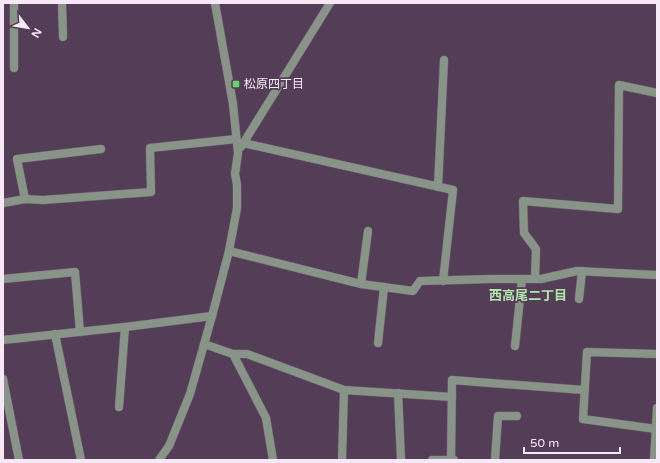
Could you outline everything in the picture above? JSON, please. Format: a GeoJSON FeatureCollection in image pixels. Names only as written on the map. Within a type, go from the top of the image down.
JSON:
{"type":"FeatureCollection","features":[{"type":"Feature","properties":{"kind":"street"},"geometry":{"type":"LineString","coordinates":[[14,3],[14,68]]}},
{"type":"Feature","properties":{"kind":"street"},"geometry":{"type":"LineString","coordinates":[[62,3],[63,37]]}},
{"type":"Feature","properties":{"kind":"street"},"geometry":{"type":"LineString","coordinates":[[159,460],[169,446],[190,394],[229,251],[236,208],[237,185],[235,174],[240,141],[215,3]]}},
{"type":"Feature","properties":{"kind":"street"},"geometry":{"type":"LineString","coordinates":[[240,141],[330,3]]}},
{"type":"Feature","properties":{"kind":"street"},"geometry":{"type":"LineString","coordinates":[[438,187],[444,60]]}},
{"type":"Feature","properties":{"kind":"street"},"geometry":{"type":"LineString","coordinates":[[535,278],[536,249],[524,233],[523,201],[618,209],[619,85],[657,93]]}},
{"type":"Feature","properties":{"kind":"street"},"geometry":{"type":"LineString","coordinates":[[3,203],[24,199],[43,200],[151,192],[150,148],[240,141],[453,190],[443,281]]}},
{"type":"Feature","properties":{"kind":"street"},"geometry":{"type":"LineString","coordinates":[[24,199],[17,159],[101,149]]}},
{"type":"Feature","properties":{"kind":"street"},"geometry":{"type":"LineString","coordinates":[[361,284],[368,230]]}},
{"type":"Feature","properties":{"kind":"street"},"geometry":{"type":"LineString","coordinates":[[229,251],[361,284],[413,291],[420,281],[541,278],[577,271],[657,275]]}},
{"type":"Feature","properties":{"kind":"street"},"geometry":{"type":"LineString","coordinates":[[580,299],[582,271]]}},
{"type":"Feature","properties":{"kind":"street"},"geometry":{"type":"LineString","coordinates":[[3,279],[75,272],[80,332]]}},
{"type":"Feature","properties":{"kind":"street"},"geometry":{"type":"LineString","coordinates":[[515,346],[522,279]]}},
{"type":"Feature","properties":{"kind":"street"},"geometry":{"type":"LineString","coordinates":[[378,343],[384,287]]}},
{"type":"Feature","properties":{"kind":"street"},"geometry":{"type":"LineString","coordinates":[[3,340],[212,316]]}},
{"type":"Feature","properties":{"kind":"street"},"geometry":{"type":"LineString","coordinates":[[119,407],[125,327]]}},
{"type":"Feature","properties":{"kind":"street"},"geometry":{"type":"LineString","coordinates":[[55,334],[81,460]]}},
{"type":"Feature","properties":{"kind":"street"},"geometry":{"type":"LineString","coordinates":[[204,344],[233,354],[247,354],[344,390],[452,397]]}},
{"type":"Feature","properties":{"kind":"street"},"geometry":{"type":"LineString","coordinates":[[656,429],[583,418],[587,352],[657,354]]}},
{"type":"Feature","properties":{"kind":"street"},"geometry":{"type":"LineString","coordinates":[[233,354],[266,418],[273,460]]}},
{"type":"Feature","properties":{"kind":"street"},"geometry":{"type":"LineString","coordinates":[[3,379],[7,414],[19,460]]}},
{"type":"Feature","properties":{"kind":"street"},"geometry":{"type":"LineString","coordinates":[[432,460],[452,460],[452,380],[584,390]]}},
{"type":"Feature","properties":{"kind":"street"},"geometry":{"type":"LineString","coordinates":[[342,460],[344,390]]}},
{"type":"Feature","properties":{"kind":"street"},"geometry":{"type":"LineString","coordinates":[[398,394],[401,460]]}},
{"type":"Feature","properties":{"kind":"street"},"geometry":{"type":"LineString","coordinates":[[654,460],[657,410]]}},
{"type":"Feature","properties":{"kind":"street"},"geometry":{"type":"LineString","coordinates":[[495,460],[498,416],[517,416]]}},
{"type":"Feature","properties":{"kind":"place","name":"松原四丁目"},"geometry":{"type":"Point","coordinates":[236,84]}},
{"type":"Feature","properties":{"kind":"district","name":"西高尾二丁目"},"geometry":{"type":"Point","coordinates":[528,295]}}]}
